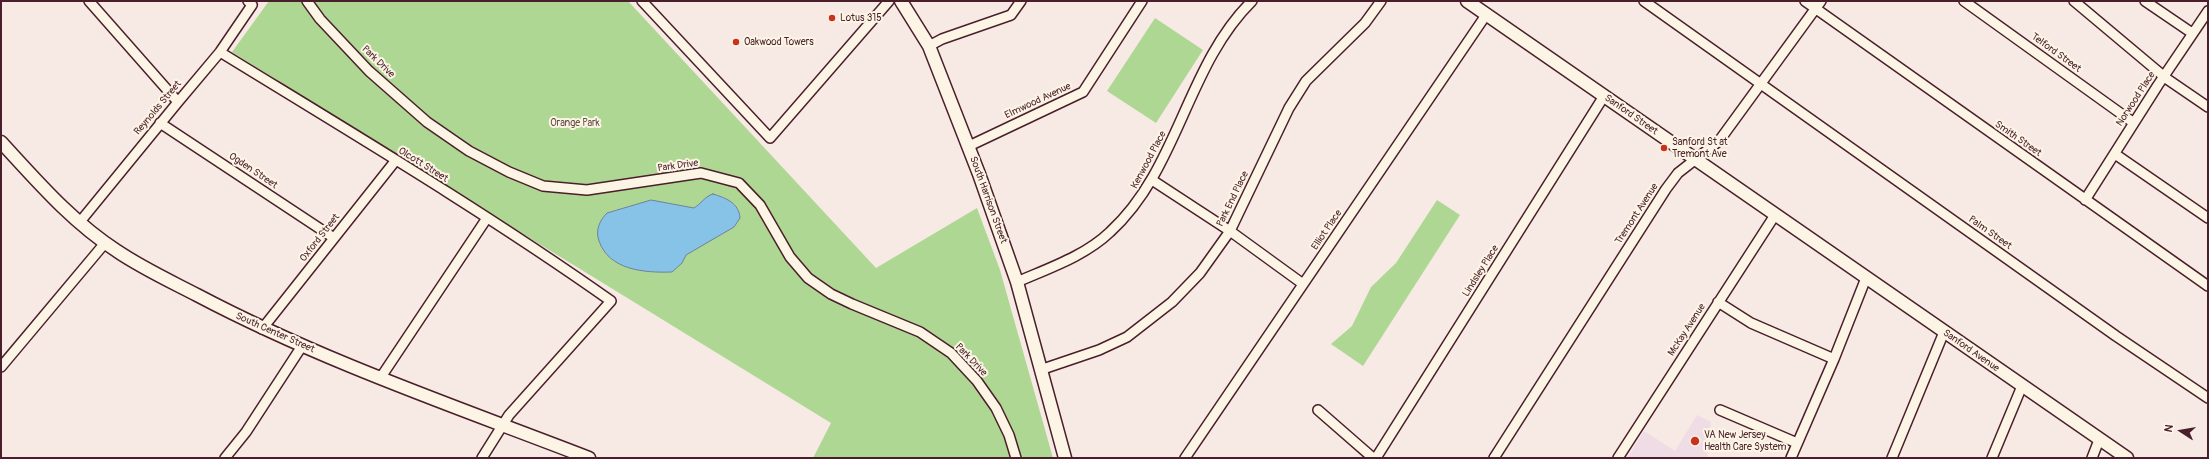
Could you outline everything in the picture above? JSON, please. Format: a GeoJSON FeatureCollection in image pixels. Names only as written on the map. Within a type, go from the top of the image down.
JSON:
{"type":"FeatureCollection","features":[{"type":"Feature","properties":{"kind":"main road","name":"South Harrison Street"},"geometry":{"type":"LineString","coordinates":[[901,1],[929,46],[969,146],[1017,282],[1065,458]]}},
{"type":"Feature","properties":{"kind":"main road","name":"Sanford Street"},"geometry":{"type":"LineString","coordinates":[[1467,1],[1816,244]]}},
{"type":"Feature","properties":{"kind":"main road","name":"South Center Street"},"geometry":{"type":"LineString","coordinates":[[1,142],[79,223],[105,243],[136,263],[262,329],[589,458]]}},
{"type":"Feature","properties":{"kind":"main road","name":"Sanford Avenue"},"geometry":{"type":"LineString","coordinates":[[1816,244],[2127,458]]}},
{"type":"Feature","properties":{"kind":"street"},"geometry":{"type":"LineString","coordinates":[[89,1],[178,102]]}},
{"type":"Feature","properties":{"kind":"street","name":"Park Drive"},"geometry":{"type":"LineString","coordinates":[[307,1],[320,19],[369,71],[427,122],[469,151],[508,172],[543,186],[587,190],[701,173],[739,183],[760,206],[790,257],[808,278],[831,294],[920,332],[951,353],[977,381],[996,408],[1009,435],[1016,458]]}},
{"type":"Feature","properties":{"kind":"street"},"geometry":{"type":"LineString","coordinates":[[642,1],[770,138],[889,1]]}},
{"type":"Feature","properties":{"kind":"street"},"geometry":{"type":"LineString","coordinates":[[929,46],[942,39],[1011,15],[1021,1]]}},
{"type":"Feature","properties":{"kind":"street","name":"Elmwood Avenue"},"geometry":{"type":"LineString","coordinates":[[969,146],[1083,92],[1142,1]]}},
{"type":"Feature","properties":{"kind":"street","name":"Kenwood Place"},"geometry":{"type":"LineString","coordinates":[[1017,282],[1075,256],[1109,233],[1135,207],[1152,180],[1220,42],[1242,11],[1252,1]]}},
{"type":"Feature","properties":{"kind":"street","name":"Park End Place"},"geometry":{"type":"LineString","coordinates":[[1040,370],[1099,350],[1127,337],[1172,302],[1200,273],[1230,231],[1289,108],[1303,87],[1365,23],[1381,1]]}},
{"type":"Feature","properties":{"kind":"street","name":"Palm Street"},"geometry":{"type":"LineString","coordinates":[[1644,1],[2116,336],[2208,398]]}},
{"type":"Feature","properties":{"kind":"street","name":"Smith Street"},"geometry":{"type":"LineString","coordinates":[[1805,1],[2208,286]]}},
{"type":"Feature","properties":{"kind":"street","name":"Tremont Avenue"},"geometry":{"type":"LineString","coordinates":[[1494,458],[1666,188],[1678,173],[1719,141],[1821,1]]}},
{"type":"Feature","properties":{"kind":"street","name":"Telford Street"},"geometry":{"type":"LineString","coordinates":[[1964,1],[2134,123]]}},
{"type":"Feature","properties":{"kind":"street"},"geometry":{"type":"LineString","coordinates":[[2074,1],[2164,76],[2208,107]]}},
{"type":"Feature","properties":{"kind":"street"},"geometry":{"type":"LineString","coordinates":[[2145,1],[2192,33]]}},
{"type":"Feature","properties":{"kind":"street","name":"Reynolds Street"},"geometry":{"type":"LineString","coordinates":[[79,223],[220,52],[250,3]]}},
{"type":"Feature","properties":{"kind":"street","name":"Norwood Place"},"geometry":{"type":"LineString","coordinates":[[2085,200],[2164,76],[2208,11]]}},
{"type":"Feature","properties":{"kind":"street","name":"Elliot Place"},"geometry":{"type":"LineString","coordinates":[[1185,458],[1486,15]]}},
{"type":"Feature","properties":{"kind":"street","name":"Olcott Street"},"geometry":{"type":"LineString","coordinates":[[220,52],[396,160],[567,269],[611,300],[509,415],[504,424]]}},
{"type":"Feature","properties":{"kind":"street","name":"Lindsley Place"},"geometry":{"type":"LineString","coordinates":[[1375,458],[1604,96]]}},
{"type":"Feature","properties":{"kind":"street","name":"Ogden Street"},"geometry":{"type":"LineString","coordinates":[[160,123],[334,238]]}},
{"type":"Feature","properties":{"kind":"street"},"geometry":{"type":"LineString","coordinates":[[2114,154],[2208,218]]}},
{"type":"Feature","properties":{"kind":"street","name":"Oxford Street"},"geometry":{"type":"LineString","coordinates":[[262,329],[396,160]]}},
{"type":"Feature","properties":{"kind":"street"},"geometry":{"type":"LineString","coordinates":[[1152,180],[1230,231],[1303,284]]}},
{"type":"Feature","properties":{"kind":"street","name":"McKay Avenue"},"geometry":{"type":"LineString","coordinates":[[1618,458],[1775,215]]}},
{"type":"Feature","properties":{"kind":"street"},"geometry":{"type":"LineString","coordinates":[[381,377],[487,218]]}},
{"type":"Feature","properties":{"kind":"street"},"geometry":{"type":"LineString","coordinates":[[1,367],[105,243]]}},
{"type":"Feature","properties":{"kind":"street"},"geometry":{"type":"LineString","coordinates":[[1791,458],[1834,359],[1866,278]]}},
{"type":"Feature","properties":{"kind":"street"},"geometry":{"type":"LineString","coordinates":[[1718,302],[1751,323],[1834,359]]}},
{"type":"Feature","properties":{"kind":"street"},"geometry":{"type":"LineString","coordinates":[[1892,458],[1944,332]]}},
{"type":"Feature","properties":{"kind":"street"},"geometry":{"type":"LineString","coordinates":[[225,458],[246,432],[302,346]]}},
{"type":"Feature","properties":{"kind":"street"},"geometry":{"type":"LineString","coordinates":[[1992,458],[2022,386]]}},
{"type":"Feature","properties":{"kind":"street"},"geometry":{"type":"LineString","coordinates":[[1318,410],[1375,458]]}},
{"type":"Feature","properties":{"kind":"street"},"geometry":{"type":"LineString","coordinates":[[1720,410],[1797,443]]}},
{"type":"Feature","properties":{"kind":"street"},"geometry":{"type":"LineString","coordinates":[[482,458],[504,424]]}},
{"type":"Feature","properties":{"kind":"street"},"geometry":{"type":"LineString","coordinates":[[2092,458],[2099,440]]}},
{"type":"Feature","properties":{"kind":"shaded area","name":"VA New Jersey Health Care System"},"geometry":{"type":"Polygon","coordinates":[[[1697,415],[1711,422],[1707,458],[1627,458],[1644,431],[1675,451],[1697,415]]]}},
{"type":"Feature","properties":{"kind":"green space","name":"Orange Park"},"geometry":{"type":"Polygon","coordinates":[[[269,1],[628,1],[876,268],[977,208],[1000,270],[1053,458],[813,458],[831,423],[497,218],[232,52],[269,1]]]}},
{"type":"Feature","properties":{"kind":"green space"},"geometry":{"type":"Polygon","coordinates":[[[1155,18],[1203,50],[1156,123],[1107,91],[1155,18]]]}},
{"type":"Feature","properties":{"kind":"green space"},"geometry":{"type":"Polygon","coordinates":[[[1437,200],[1460,215],[1363,366],[1331,344],[1352,326],[1371,287],[1396,263],[1437,200]]]}},
{"type":"Feature","properties":{"kind":"water"},"geometry":{"type":"Polygon","coordinates":[[[713,194],[723,197],[731,202],[737,208],[740,218],[734,227],[686,255],[682,263],[672,272],[650,272],[629,268],[619,264],[604,251],[599,241],[598,229],[602,219],[607,213],[651,200],[694,208],[708,196],[713,194]]]}},
{"type":"Feature","properties":{"kind":"place","name":"Lotus 315"},"geometry":{"type":"Point","coordinates":[832,18]}},
{"type":"Feature","properties":{"kind":"place","name":"Oakwood Towers"},"geometry":{"type":"Point","coordinates":[736,42]}},
{"type":"Feature","properties":{"kind":"place","name":"Sanford St at Tremont Ave"},"geometry":{"type":"Point","coordinates":[1664,148]}},
{"type":"Feature","properties":{"kind":"place","name":"VA New Jersey Health Care System"},"geometry":{"type":"Point","coordinates":[1695,441]}}]}
